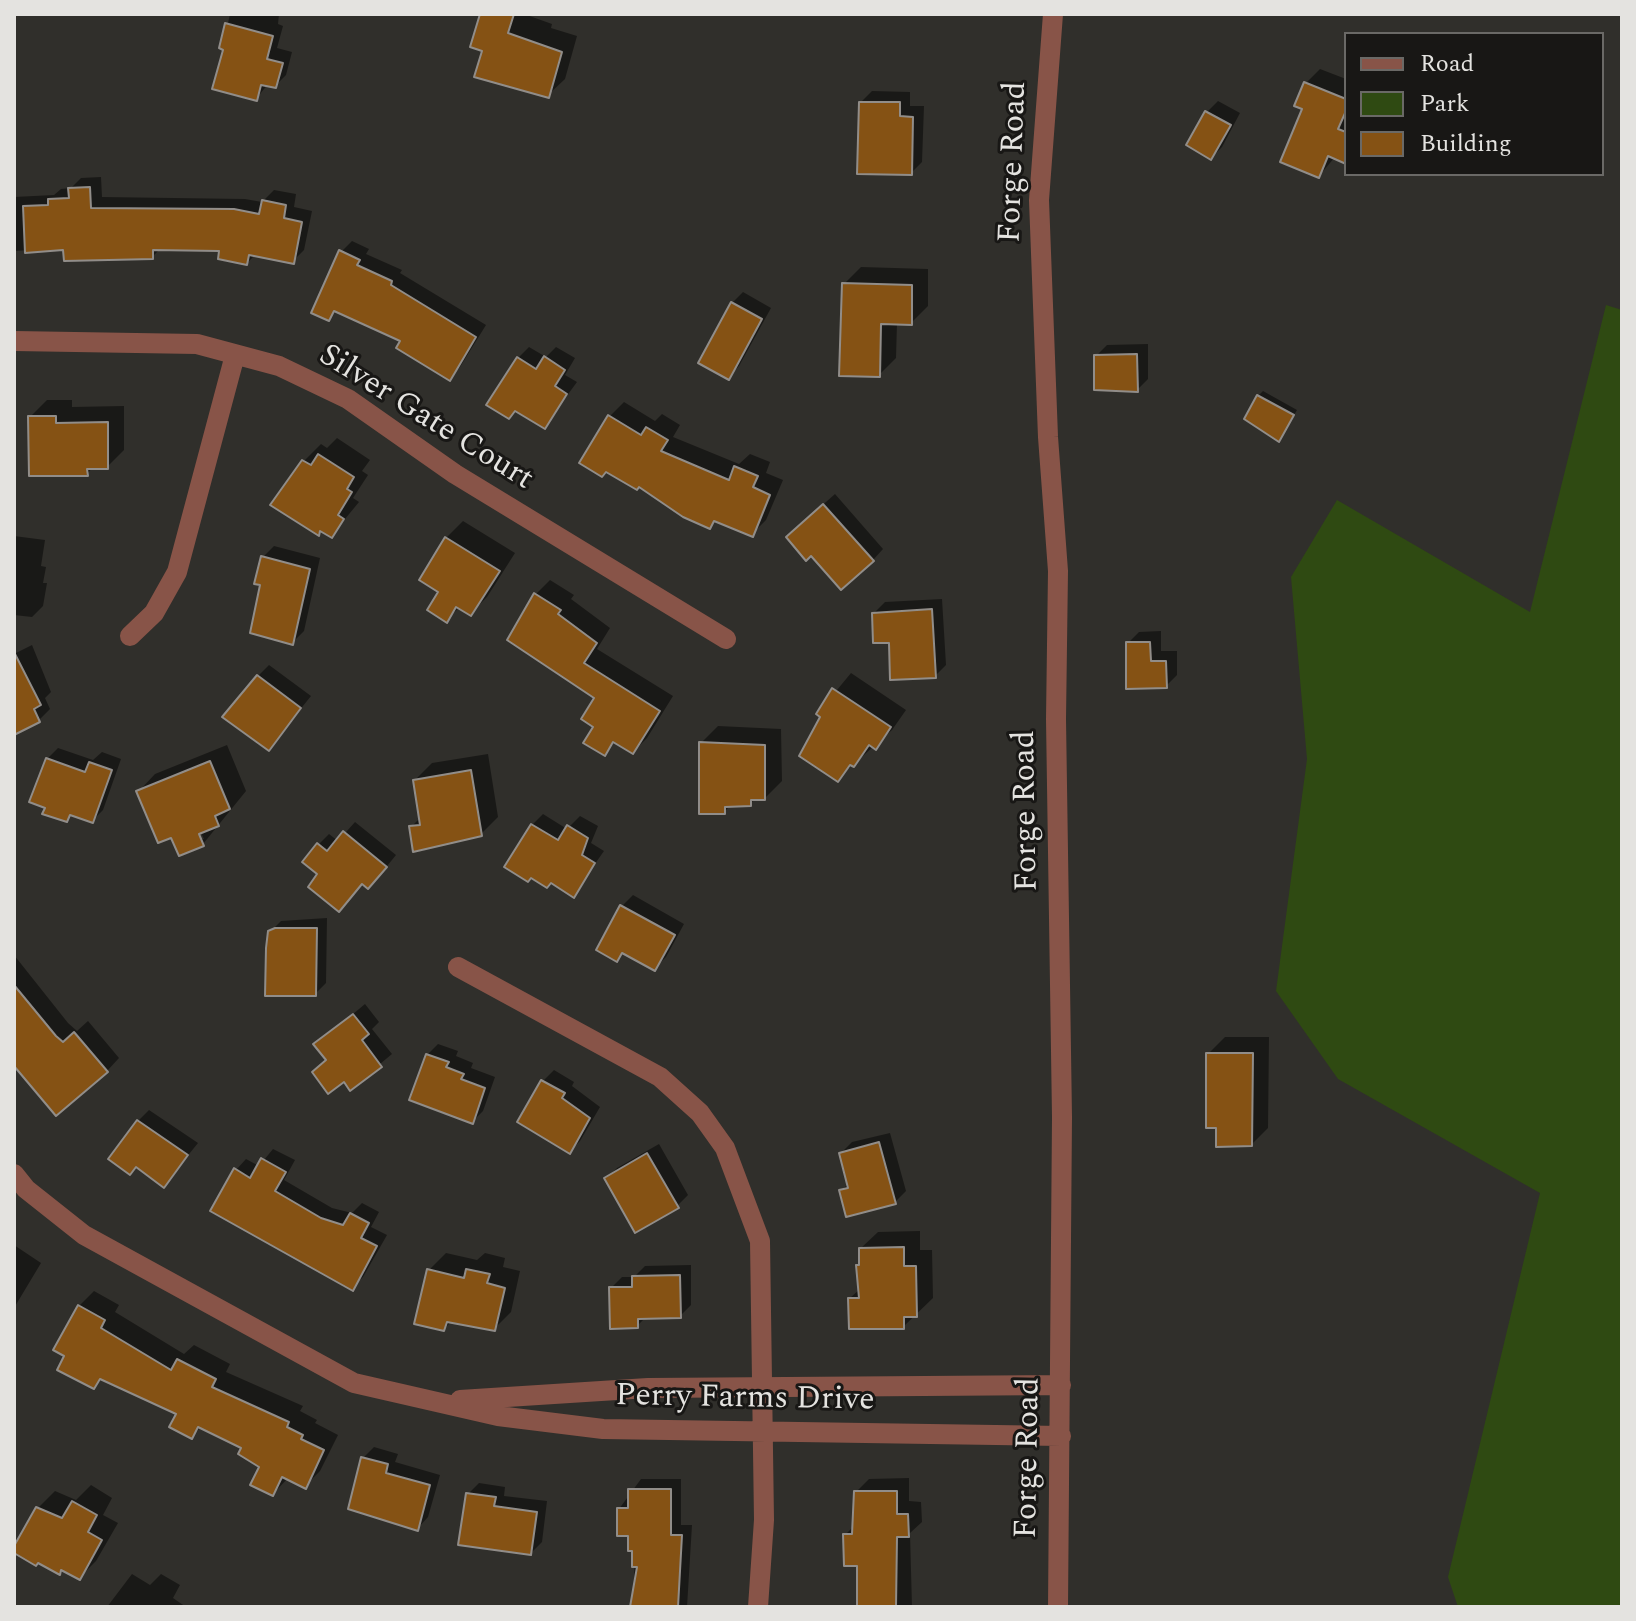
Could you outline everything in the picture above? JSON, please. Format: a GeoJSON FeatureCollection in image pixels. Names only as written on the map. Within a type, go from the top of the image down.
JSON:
{"type":"FeatureCollection","features":[{"type":"Feature","properties":{"kind":"street","name":"Forge Road"},"geometry":{"type":"LineString","coordinates":[[1053,14],[1039,200],[1048,437],[1058,571],[1061,1385],[1058,1607]]}},
{"type":"Feature","properties":{"kind":"street","name":"Silver Gate Court"},"geometry":{"type":"LineString","coordinates":[[14,341],[197,344],[279,366],[348,399],[455,474],[726,639]]}},
{"type":"Feature","properties":{"kind":"street"},"geometry":{"type":"LineString","coordinates":[[130,636],[154,613],[177,572],[235,355]]}},
{"type":"Feature","properties":{"kind":"street"},"geometry":{"type":"LineString","coordinates":[[458,967],[660,1077],[700,1113],[717,1136],[747,1200],[760,1241],[764,1520],[758,1607]]}},
{"type":"Feature","properties":{"kind":"street","name":"Perry Farms Drive"},"geometry":{"type":"LineString","coordinates":[[14,1174],[26,1189],[84,1235],[354,1383],[498,1416],[603,1429],[763,1429],[1061,1436]]}},
{"type":"Feature","properties":{"kind":"street","name":"Perry Farms Drive"},"geometry":{"type":"LineString","coordinates":[[432,1401],[648,1388],[1061,1385]]}},
{"type":"Feature","properties":{"kind":"green space"},"geometry":{"type":"Polygon","coordinates":[[[1606,305],[1622,310],[1622,1607],[1458,1607],[1448,1577],[1540,1193],[1338,1079],[1276,991],[1307,759],[1291,577],[1337,500],[1530,612],[1606,305]]]}},
{"type":"Feature","properties":{"kind":"building"},"geometry":{"type":"Polygon","coordinates":[[[480,14],[514,14],[508,33],[562,52],[549,98],[474,77],[482,51],[470,47],[480,14]]]}},
{"type":"Feature","properties":{"kind":"building"},"geometry":{"type":"Polygon","coordinates":[[[225,23],[273,36],[267,59],[283,63],[276,88],[261,85],[257,101],[212,89],[223,50],[219,48],[225,23]]]}},
{"type":"Feature","properties":{"kind":"building"},"geometry":{"type":"Polygon","coordinates":[[[1304,82],[1344,98],[1344,116],[1338,129],[1344,131],[1344,163],[1328,156],[1319,178],[1280,162],[1302,109],[1294,106],[1304,82]]]}},
{"type":"Feature","properties":{"kind":"building"},"geometry":{"type":"Polygon","coordinates":[[[859,102],[900,102],[900,116],[913,117],[912,175],[857,174],[859,102]]]}},
{"type":"Feature","properties":{"kind":"building"},"geometry":{"type":"Polygon","coordinates":[[[1205,111],[1231,125],[1211,160],[1186,145],[1205,111]]]}},
{"type":"Feature","properties":{"kind":"building"},"geometry":{"type":"Polygon","coordinates":[[[90,187],[91,208],[234,209],[259,214],[262,200],[286,205],[284,218],[302,222],[294,264],[249,255],[247,265],[218,259],[219,251],[153,250],[153,259],[64,261],[63,250],[25,253],[23,206],[48,205],[48,199],[69,198],[68,188],[90,187]]]}},
{"type":"Feature","properties":{"kind":"building"},"geometry":{"type":"Polygon","coordinates":[[[339,250],[360,260],[357,265],[392,281],[391,285],[476,337],[450,381],[396,348],[400,341],[334,311],[329,321],[311,313],[339,250]]]}},
{"type":"Feature","properties":{"kind":"building"},"geometry":{"type":"Polygon","coordinates":[[[842,283],[912,285],[912,325],[881,324],[880,377],[839,376],[842,283]]]}},
{"type":"Feature","properties":{"kind":"building"},"geometry":{"type":"Polygon","coordinates":[[[731,302],[762,319],[729,380],[698,363],[731,302]]]}},
{"type":"Feature","properties":{"kind":"building"},"geometry":{"type":"Polygon","coordinates":[[[1137,354],[1138,392],[1094,390],[1094,355],[1137,354]]]}},
{"type":"Feature","properties":{"kind":"building"},"geometry":{"type":"Polygon","coordinates":[[[544,356],[565,370],[555,386],[567,394],[545,429],[515,411],[509,419],[486,405],[517,357],[536,369],[544,356]]]}},
{"type":"Feature","properties":{"kind":"building"},"geometry":{"type":"Polygon","coordinates":[[[1257,395],[1294,415],[1279,442],[1244,419],[1257,395]]]}},
{"type":"Feature","properties":{"kind":"building"},"geometry":{"type":"Polygon","coordinates":[[[608,415],[641,435],[646,427],[668,440],[661,451],[729,480],[734,466],[758,476],[753,487],[770,495],[753,537],[714,521],[710,529],[683,517],[639,487],[637,490],[606,472],[602,477],[579,463],[608,415]]]}},
{"type":"Feature","properties":{"kind":"building"},"geometry":{"type":"Polygon","coordinates":[[[28,416],[56,416],[56,423],[108,422],[108,469],[87,469],[88,476],[29,476],[28,416]]]}},
{"type":"Feature","properties":{"kind":"building"},"geometry":{"type":"Polygon","coordinates":[[[318,454],[354,477],[347,489],[352,492],[338,515],[344,519],[332,538],[320,531],[319,536],[270,505],[302,460],[311,465],[318,454]]]}},
{"type":"Feature","properties":{"kind":"building"},"geometry":{"type":"Polygon","coordinates":[[[823,504],[874,561],[841,590],[811,556],[806,561],[786,537],[823,504]]]}},
{"type":"Feature","properties":{"kind":"building"},"geometry":{"type":"Polygon","coordinates":[[[445,537],[500,571],[471,616],[456,607],[447,623],[427,610],[438,592],[419,580],[445,537]]]}},
{"type":"Feature","properties":{"kind":"building"},"geometry":{"type":"Polygon","coordinates":[[[261,556],[310,569],[293,645],[250,633],[260,585],[254,584],[261,556]]]}},
{"type":"Feature","properties":{"kind":"building"},"geometry":{"type":"Polygon","coordinates":[[[534,593],[561,610],[558,614],[597,643],[584,663],[660,711],[633,754],[613,742],[605,756],[583,743],[593,727],[581,719],[594,698],[507,640],[534,593]]]}},
{"type":"Feature","properties":{"kind":"building"},"geometry":{"type":"Polygon","coordinates":[[[932,609],[936,678],[890,680],[889,643],[873,643],[872,613],[932,609]]]}},
{"type":"Feature","properties":{"kind":"building"},"geometry":{"type":"Polygon","coordinates":[[[1126,642],[1150,642],[1151,661],[1166,661],[1167,688],[1126,689],[1126,642]]]}},
{"type":"Feature","properties":{"kind":"building"},"geometry":{"type":"Polygon","coordinates":[[[14,652],[41,705],[34,709],[40,722],[14,735],[14,652]]]}},
{"type":"Feature","properties":{"kind":"building"},"geometry":{"type":"Polygon","coordinates":[[[257,675],[301,708],[269,751],[222,717],[257,675]]]}},
{"type":"Feature","properties":{"kind":"building"},"geometry":{"type":"Polygon","coordinates":[[[832,688],[891,727],[876,750],[869,745],[854,767],[850,765],[838,782],[799,756],[820,717],[816,714],[832,688]]]}},
{"type":"Feature","properties":{"kind":"building"},"geometry":{"type":"Polygon","coordinates":[[[699,742],[765,745],[765,800],[751,800],[751,806],[725,807],[725,814],[699,814],[699,742]]]}},
{"type":"Feature","properties":{"kind":"building"},"geometry":{"type":"Polygon","coordinates":[[[46,758],[85,772],[89,762],[112,770],[93,823],[70,815],[67,822],[42,814],[45,808],[29,802],[46,758]]]}},
{"type":"Feature","properties":{"kind":"building"},"geometry":{"type":"Polygon","coordinates":[[[210,761],[230,809],[215,816],[219,826],[199,834],[204,846],[179,856],[171,838],[158,843],[136,791],[210,761]]]}},
{"type":"Feature","properties":{"kind":"building"},"geometry":{"type":"Polygon","coordinates":[[[471,770],[482,836],[413,852],[409,826],[420,825],[413,780],[471,770]]]}},
{"type":"Feature","properties":{"kind":"building"},"geometry":{"type":"Polygon","coordinates":[[[531,824],[558,840],[567,825],[588,838],[582,855],[595,863],[574,898],[551,883],[547,888],[531,878],[528,882],[504,867],[531,824]]]}},
{"type":"Feature","properties":{"kind":"building"},"geometry":{"type":"Polygon","coordinates":[[[343,831],[387,867],[368,889],[362,884],[339,912],[308,887],[317,874],[302,862],[317,843],[327,851],[343,831]]]}},
{"type":"Feature","properties":{"kind":"building"},"geometry":{"type":"Polygon","coordinates":[[[620,905],[675,935],[655,971],[622,953],[617,962],[596,950],[620,905]]]}},
{"type":"Feature","properties":{"kind":"building"},"geometry":{"type":"Polygon","coordinates":[[[275,928],[317,928],[316,996],[265,996],[268,931],[275,928]]]}},
{"type":"Feature","properties":{"kind":"building"},"geometry":{"type":"Polygon","coordinates":[[[14,985],[56,1036],[63,1042],[74,1032],[108,1072],[56,1116],[14,1066],[14,985]]]}},
{"type":"Feature","properties":{"kind":"building"},"geometry":{"type":"Polygon","coordinates":[[[353,1014],[369,1034],[362,1040],[382,1067],[350,1091],[344,1082],[328,1094],[312,1072],[326,1060],[313,1044],[353,1014]]]}},
{"type":"Feature","properties":{"kind":"building"},"geometry":{"type":"Polygon","coordinates":[[[1206,1053],[1253,1053],[1252,1146],[1216,1147],[1216,1128],[1206,1128],[1206,1053]]]}},
{"type":"Feature","properties":{"kind":"building"},"geometry":{"type":"Polygon","coordinates":[[[426,1054],[449,1062],[446,1067],[464,1074],[461,1079],[485,1088],[473,1124],[409,1100],[426,1054]]]}},
{"type":"Feature","properties":{"kind":"building"},"geometry":{"type":"Polygon","coordinates":[[[541,1080],[565,1093],[562,1098],[590,1118],[570,1154],[517,1122],[541,1080]]]}},
{"type":"Feature","properties":{"kind":"building"},"geometry":{"type":"Polygon","coordinates":[[[137,1120],[188,1155],[164,1188],[136,1167],[130,1175],[108,1159],[137,1120]]]}},
{"type":"Feature","properties":{"kind":"building"},"geometry":{"type":"Polygon","coordinates":[[[879,1142],[896,1204],[846,1217],[839,1190],[848,1188],[839,1153],[879,1142]]]}},
{"type":"Feature","properties":{"kind":"building"},"geometry":{"type":"Polygon","coordinates":[[[647,1153],[679,1208],[635,1233],[604,1178],[647,1153]]]}},
{"type":"Feature","properties":{"kind":"building"},"geometry":{"type":"Polygon","coordinates":[[[261,1158],[286,1172],[275,1191],[321,1218],[343,1225],[350,1213],[369,1223],[361,1238],[377,1246],[353,1291],[210,1211],[234,1168],[250,1178],[261,1158]]]}},
{"type":"Feature","properties":{"kind":"building"},"geometry":{"type":"Polygon","coordinates":[[[904,1247],[904,1266],[916,1266],[917,1317],[904,1317],[904,1329],[849,1329],[848,1298],[859,1298],[856,1265],[859,1265],[859,1248],[904,1247]]]}},
{"type":"Feature","properties":{"kind":"building"},"geometry":{"type":"Polygon","coordinates":[[[427,1269],[464,1278],[466,1269],[490,1274],[487,1283],[505,1288],[495,1331],[447,1322],[444,1331],[414,1324],[427,1269]]]}},
{"type":"Feature","properties":{"kind":"building"},"geometry":{"type":"Polygon","coordinates":[[[680,1275],[681,1318],[638,1319],[638,1328],[610,1329],[609,1287],[632,1287],[632,1276],[680,1275]]]}},
{"type":"Feature","properties":{"kind":"building"},"geometry":{"type":"Polygon","coordinates":[[[78,1305],[105,1320],[101,1328],[171,1370],[177,1359],[216,1379],[212,1387],[289,1422],[287,1427],[303,1435],[301,1439],[324,1450],[306,1489],[282,1477],[273,1496],[250,1485],[259,1467],[238,1454],[241,1448],[198,1427],[192,1439],[169,1427],[176,1414],[100,1379],[94,1389],[57,1370],[64,1356],[53,1350],[78,1305]]]}},
{"type":"Feature","properties":{"kind":"building"},"geometry":{"type":"Polygon","coordinates":[[[361,1457],[388,1464],[386,1473],[430,1485],[418,1531],[348,1509],[361,1457]]]}},
{"type":"Feature","properties":{"kind":"building"},"geometry":{"type":"Polygon","coordinates":[[[628,1489],[671,1489],[671,1535],[682,1535],[678,1607],[630,1607],[637,1567],[632,1567],[628,1536],[617,1536],[617,1508],[628,1508],[628,1489]]]}},
{"type":"Feature","properties":{"kind":"building"},"geometry":{"type":"Polygon","coordinates":[[[854,1491],[897,1491],[897,1514],[908,1514],[909,1537],[897,1537],[896,1607],[857,1607],[857,1566],[844,1566],[843,1534],[852,1534],[854,1491]]]}},
{"type":"Feature","properties":{"kind":"building"},"geometry":{"type":"Polygon","coordinates":[[[466,1493],[496,1497],[494,1506],[537,1512],[531,1555],[458,1545],[466,1493]]]}},
{"type":"Feature","properties":{"kind":"building"},"geometry":{"type":"Polygon","coordinates":[[[72,1501],[97,1515],[88,1532],[102,1540],[80,1580],[61,1570],[60,1575],[38,1563],[36,1566],[14,1553],[14,1546],[36,1507],[62,1518],[72,1501]]]}}]}
